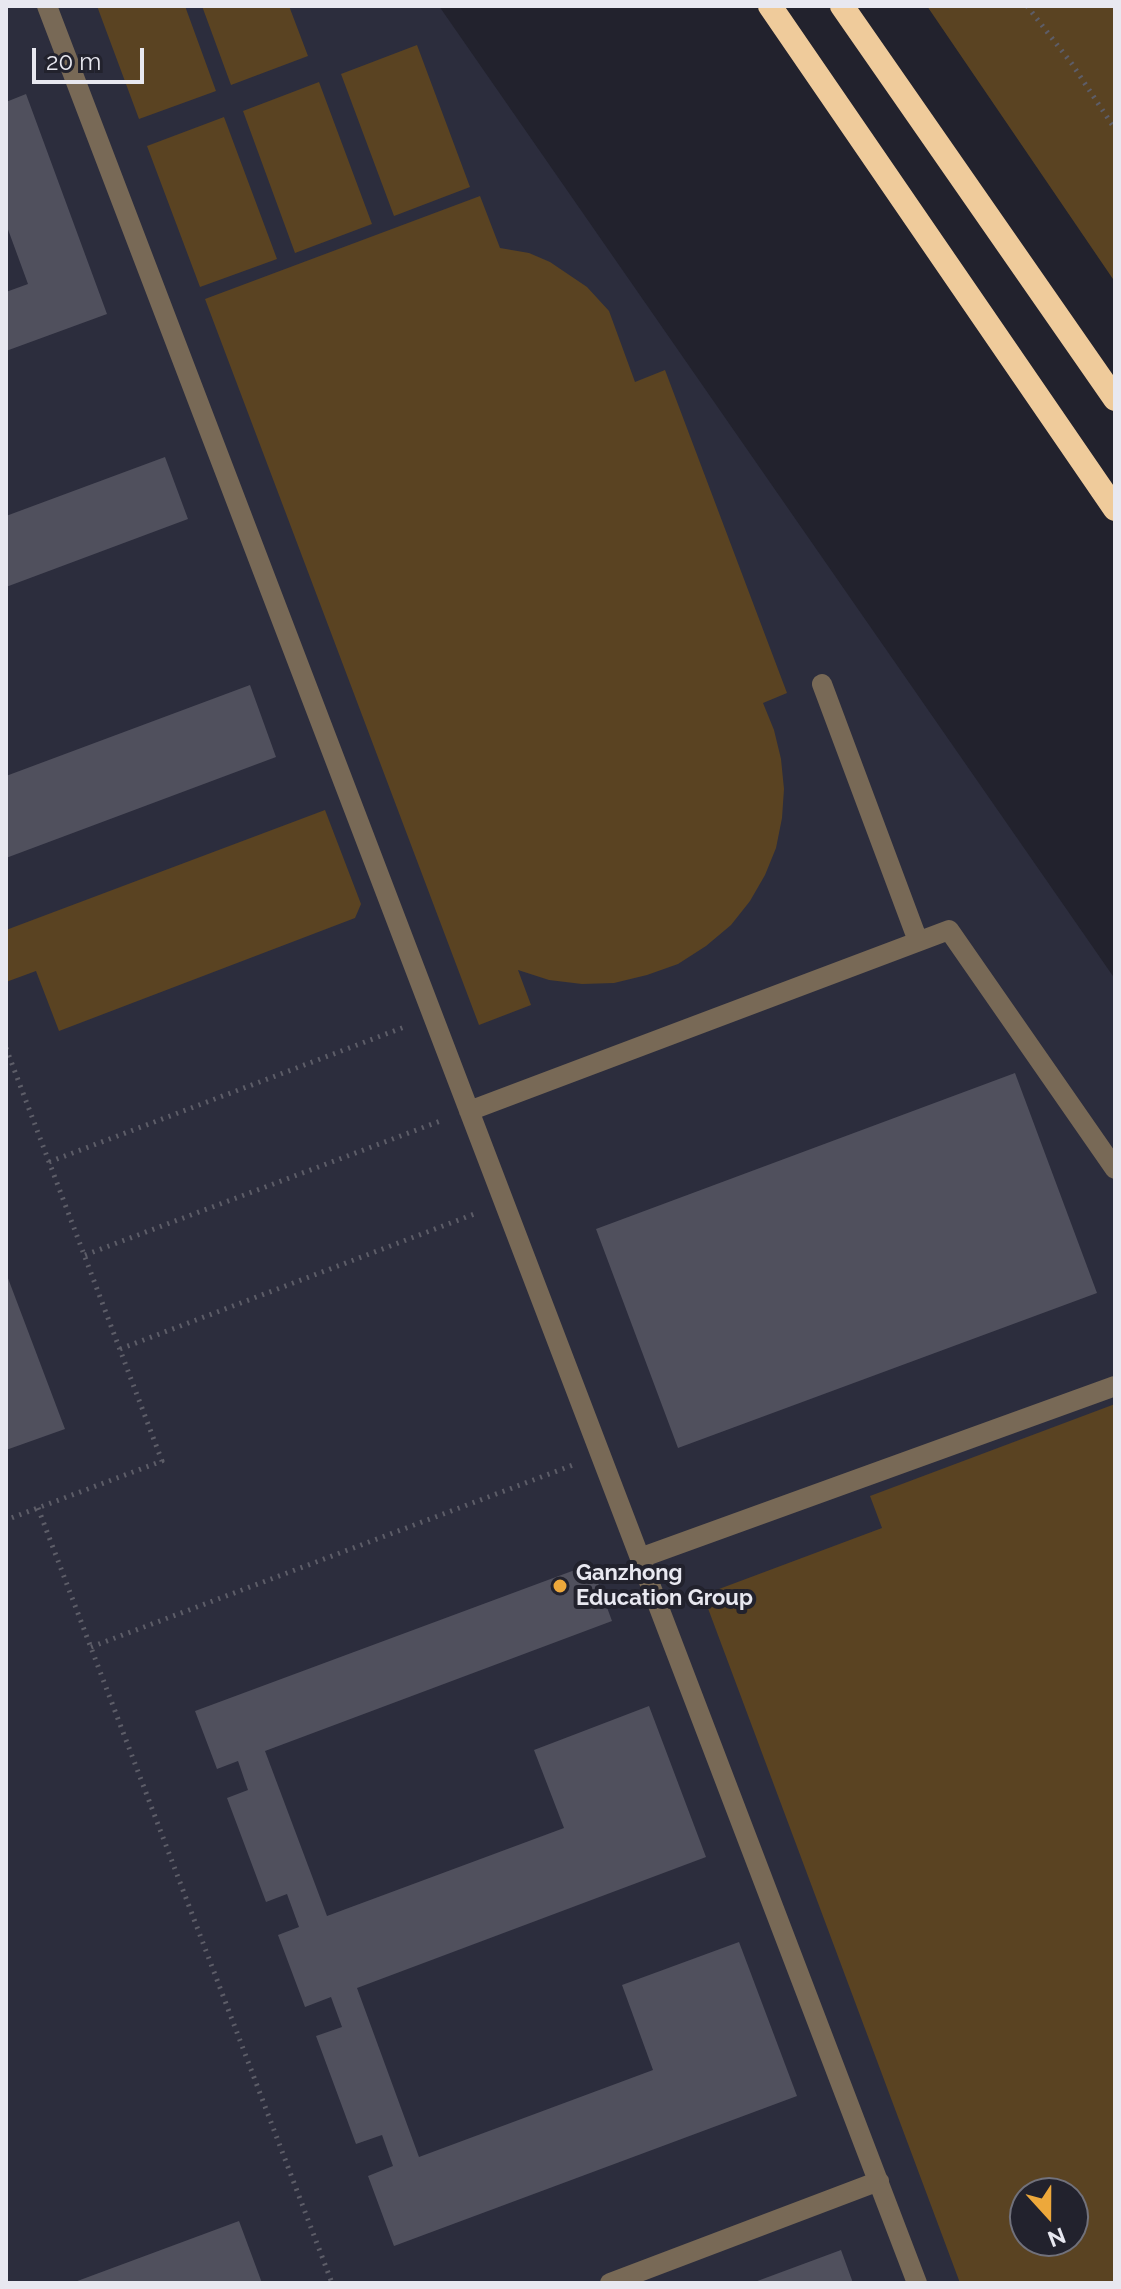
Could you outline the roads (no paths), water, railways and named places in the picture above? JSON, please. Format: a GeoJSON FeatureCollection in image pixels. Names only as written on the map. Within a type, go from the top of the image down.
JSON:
{"type":"FeatureCollection","features":[{"type":"Feature","properties":{"kind":"highway"},"geometry":{"type":"LineString","coordinates":[[770,6],[1115,509]]}},
{"type":"Feature","properties":{"kind":"highway"},"geometry":{"type":"LineString","coordinates":[[842,6],[1115,399]]}},
{"type":"Feature","properties":{"kind":"lane"},"geometry":{"type":"LineString","coordinates":[[47,6],[917,2283]]}},
{"type":"Feature","properties":{"kind":"lane"},"geometry":{"type":"LineString","coordinates":[[822,684],[918,941]]}},
{"type":"Feature","properties":{"kind":"lane"},"geometry":{"type":"LineString","coordinates":[[469,1111],[949,930],[1115,1169]]}},
{"type":"Feature","properties":{"kind":"lane"},"geometry":{"type":"LineString","coordinates":[[640,1558],[1115,1386]]}},
{"type":"Feature","properties":{"kind":"lane"},"geometry":{"type":"LineString","coordinates":[[610,2283],[879,2181]]}},
{"type":"Feature","properties":{"kind":"place","name":"Ganzhong Education Group"},"geometry":{"type":"Point","coordinates":[560,1586]}}]}
